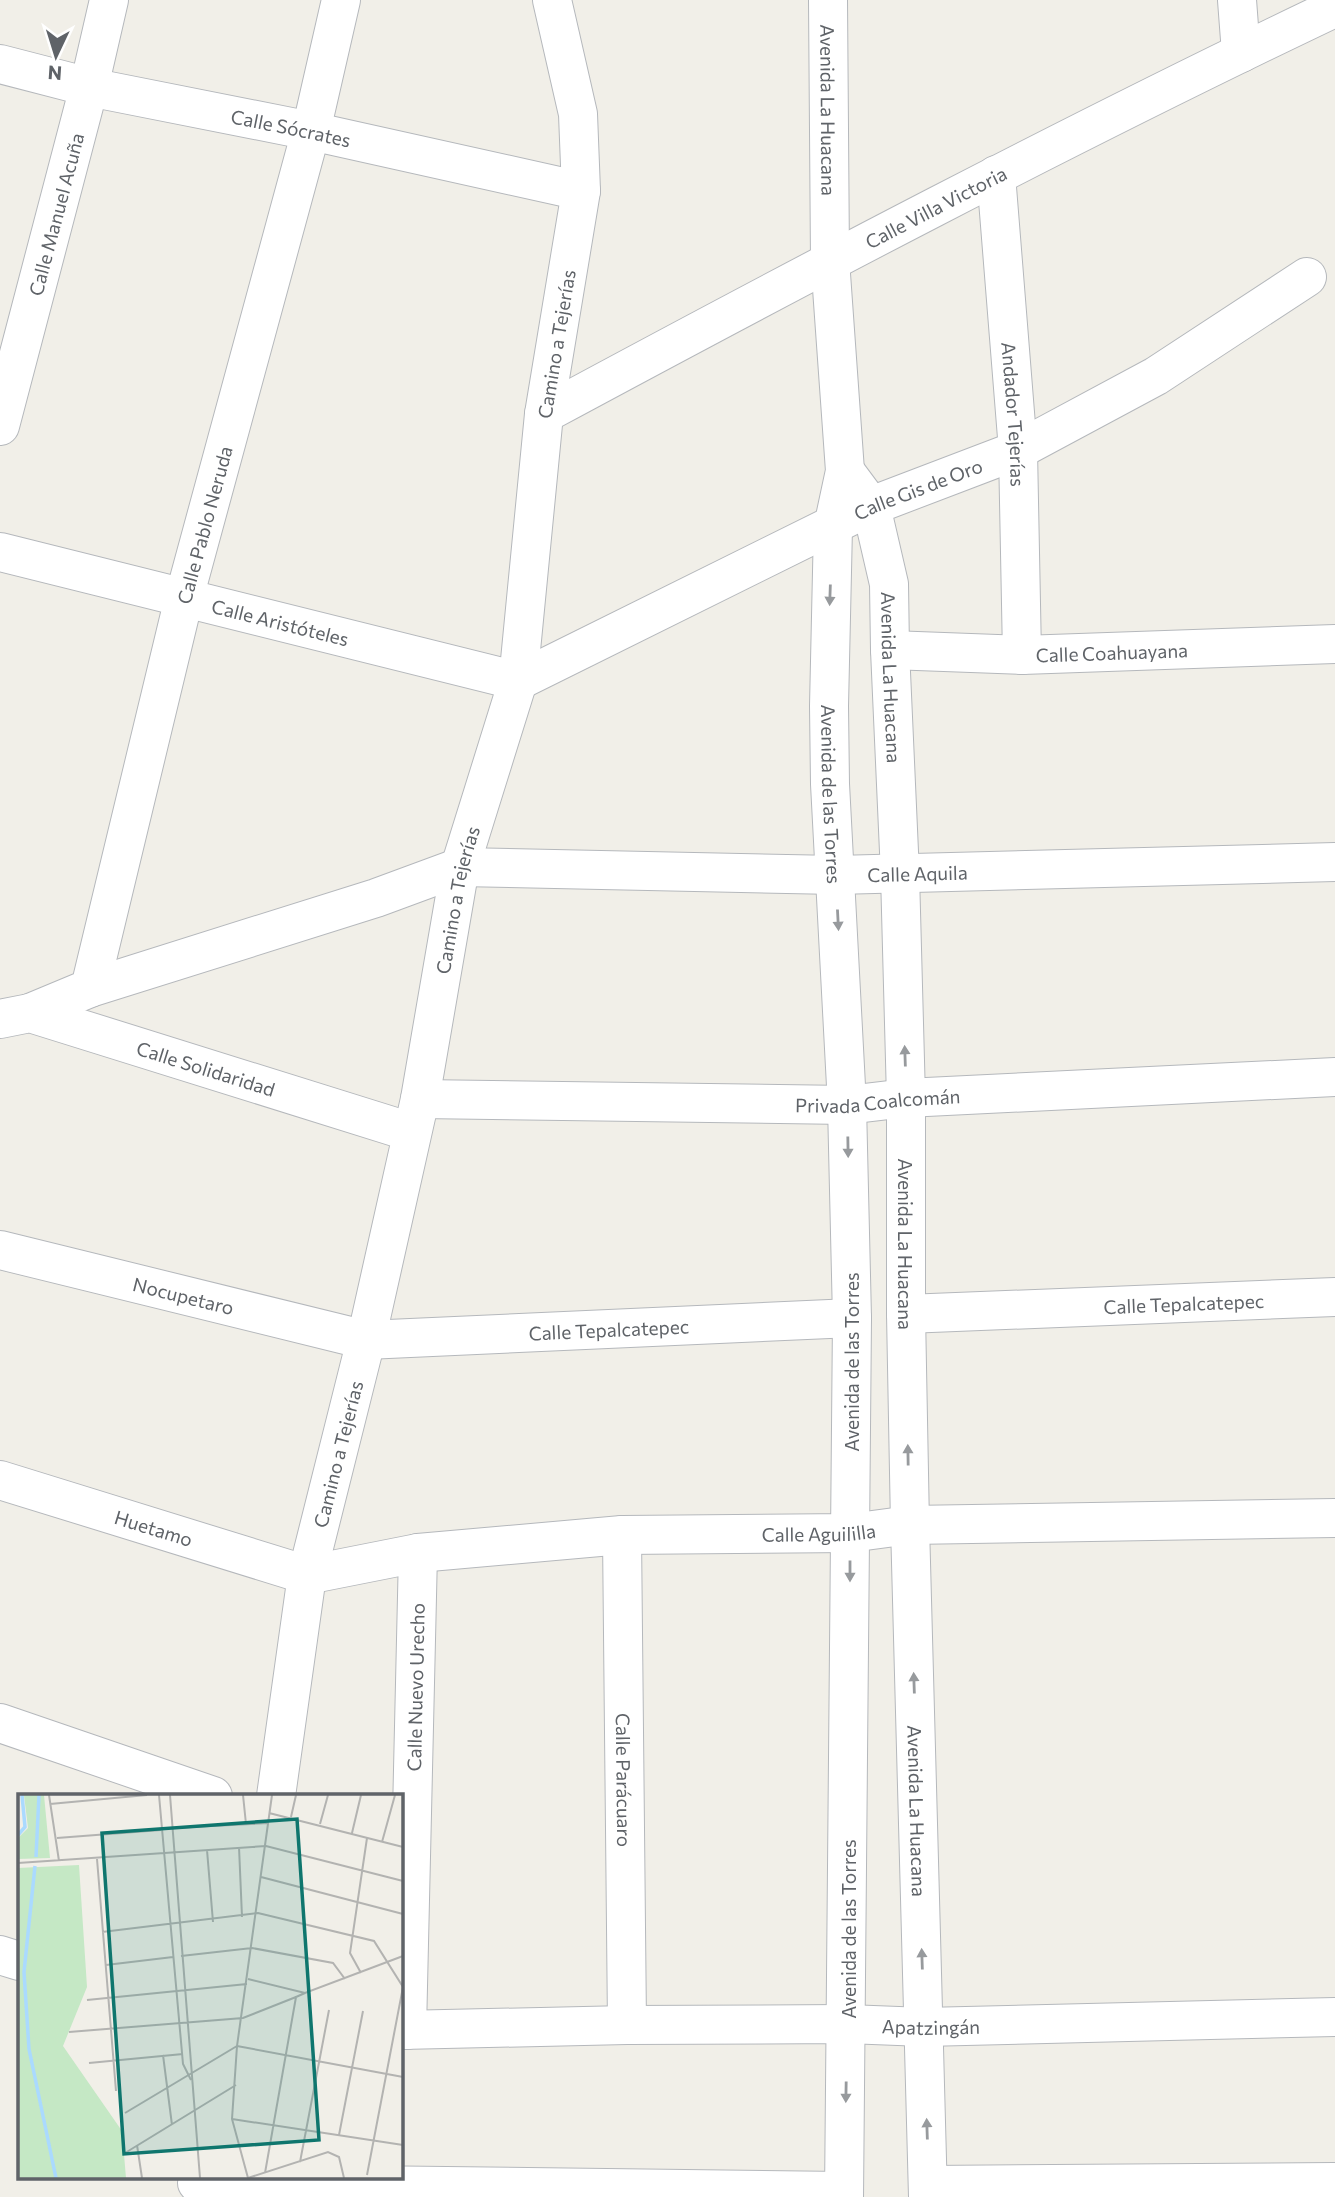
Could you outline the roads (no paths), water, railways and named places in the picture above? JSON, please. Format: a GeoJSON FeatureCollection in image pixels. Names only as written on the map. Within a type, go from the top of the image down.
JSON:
{"type":"FeatureCollection","features":[{"type":"Feature","properties":{"kind":"street","name":"Calle Manuel Acuña"},"geometry":{"type":"LineString","coordinates":[[0,426],[89,87],[109,0]]}},
{"type":"Feature","properties":{"kind":"street","name":"Calle Pablo Neruda"},"geometry":{"type":"LineString","coordinates":[[90,988],[184,598],[310,131],[341,0]]}},
{"type":"Feature","properties":{"kind":"street","name":"Camino a Tejerías"},"geometry":{"type":"LineString","coordinates":[[276,1794],[307,1575],[366,1340],[416,1116],[460,867],[518,681],[544,414],[581,191],[579,114],[552,0]]}},
{"type":"Feature","properties":{"kind":"street","name":"Avenida La Huacana"},"geometry":{"type":"LineString","coordinates":[[828,0],[830,260],[845,471],[833,527]]}},
{"type":"Feature","properties":{"kind":"street"},"geometry":{"type":"LineString","coordinates":[[1237,0],[1241,53]]}},
{"type":"Feature","properties":{"kind":"street","name":"Calle Villa Victoria"},"geometry":{"type":"LineString","coordinates":[[544,414],[830,260],[1330,10]]}},
{"type":"Feature","properties":{"kind":"street","name":"Calle Sócrates"},"geometry":{"type":"LineString","coordinates":[[0,64],[89,87],[310,131],[581,191]]}},
{"type":"Feature","properties":{"kind":"street","name":"Andador Tejerías"},"geometry":{"type":"LineString","coordinates":[[996,175],[1018,450],[1022,655]]}},
{"type":"Feature","properties":{"kind":"street","name":"Calle Gis de Oro"},"geometry":{"type":"LineString","coordinates":[[518,681],[871,506],[1018,450],[1156,376],[1307,277]]}},
{"type":"Feature","properties":{"kind":"street","name":"Avenida La Huacana"},"geometry":{"type":"LineString","coordinates":[[845,471],[871,506],[889,584],[906,1098],[910,1525],[924,2028]]}},
{"type":"Feature","properties":{"kind":"street","name":"Avenida de las Torres"},"geometry":{"type":"LineString","coordinates":[[833,527],[830,784],[847,1105],[852,1318],[844,2194]]}},
{"type":"Feature","properties":{"kind":"street","name":"Calle Aristóteles"},"geometry":{"type":"LineString","coordinates":[[0,552],[518,681]]}},
{"type":"Feature","properties":{"kind":"street","name":"Calle Coahuayana"},"geometry":{"type":"LineString","coordinates":[[890,650],[1022,655],[1335,643]]}},
{"type":"Feature","properties":{"kind":"street","name":"Calle Aquila"},"geometry":{"type":"LineString","coordinates":[[460,867],[836,875],[1335,862]]}},
{"type":"Feature","properties":{"kind":"street"},"geometry":{"type":"LineString","coordinates":[[15,1016],[90,988],[376,898],[460,867]]}},
{"type":"Feature","properties":{"kind":"street","name":"Calle Solidaridad"},"geometry":{"type":"LineString","coordinates":[[15,1016],[416,1116]]}},
{"type":"Feature","properties":{"kind":"street","name":"Privada Coalcomán"},"geometry":{"type":"LineString","coordinates":[[416,1116],[847,1105],[906,1098],[1335,1077]]}},
{"type":"Feature","properties":{"kind":"street","name":"Nocupetaro"},"geometry":{"type":"LineString","coordinates":[[0,1250],[366,1340]]}},
{"type":"Feature","properties":{"kind":"street","name":"Calle Tepalcatepec"},"geometry":{"type":"LineString","coordinates":[[906,1314],[1335,1297]]}},
{"type":"Feature","properties":{"kind":"street","name":"Calle Tepalcatepec"},"geometry":{"type":"LineString","coordinates":[[366,1340],[852,1318]]}},
{"type":"Feature","properties":{"kind":"street","name":"Huetamo"},"geometry":{"type":"LineString","coordinates":[[0,1480],[307,1575]]}},
{"type":"Feature","properties":{"kind":"street","name":"Calle Aguililla"},"geometry":{"type":"LineString","coordinates":[[307,1575],[418,1553],[622,1535],[850,1533],[910,1525],[1335,1518]]}},
{"type":"Feature","properties":{"kind":"street","name":"Calle Parácuaro"},"geometry":{"type":"LineString","coordinates":[[622,1535],[627,2025]]}},
{"type":"Feature","properties":{"kind":"street","name":"Calle Nuevo Urecho"},"geometry":{"type":"LineString","coordinates":[[404,2030],[418,1553]]}},
{"type":"Feature","properties":{"kind":"street"},"geometry":{"type":"LineString","coordinates":[[0,1723],[207,1794]]}},
{"type":"Feature","properties":{"kind":"street"},"geometry":{"type":"LineString","coordinates":[[0,1955],[18,1961]]}},
{"type":"Feature","properties":{"kind":"street","name":"Apatzingán"},"geometry":{"type":"LineString","coordinates":[[404,2030],[847,2024],[924,2028],[1335,2017]]}},
{"type":"Feature","properties":{"kind":"street"},"geometry":{"type":"LineString","coordinates":[[924,2028],[928,2191],[1335,2182]]}},
{"type":"Feature","properties":{"kind":"street"},"geometry":{"type":"LineString","coordinates":[[197,2186],[350,2190],[844,2194]]}}]}
